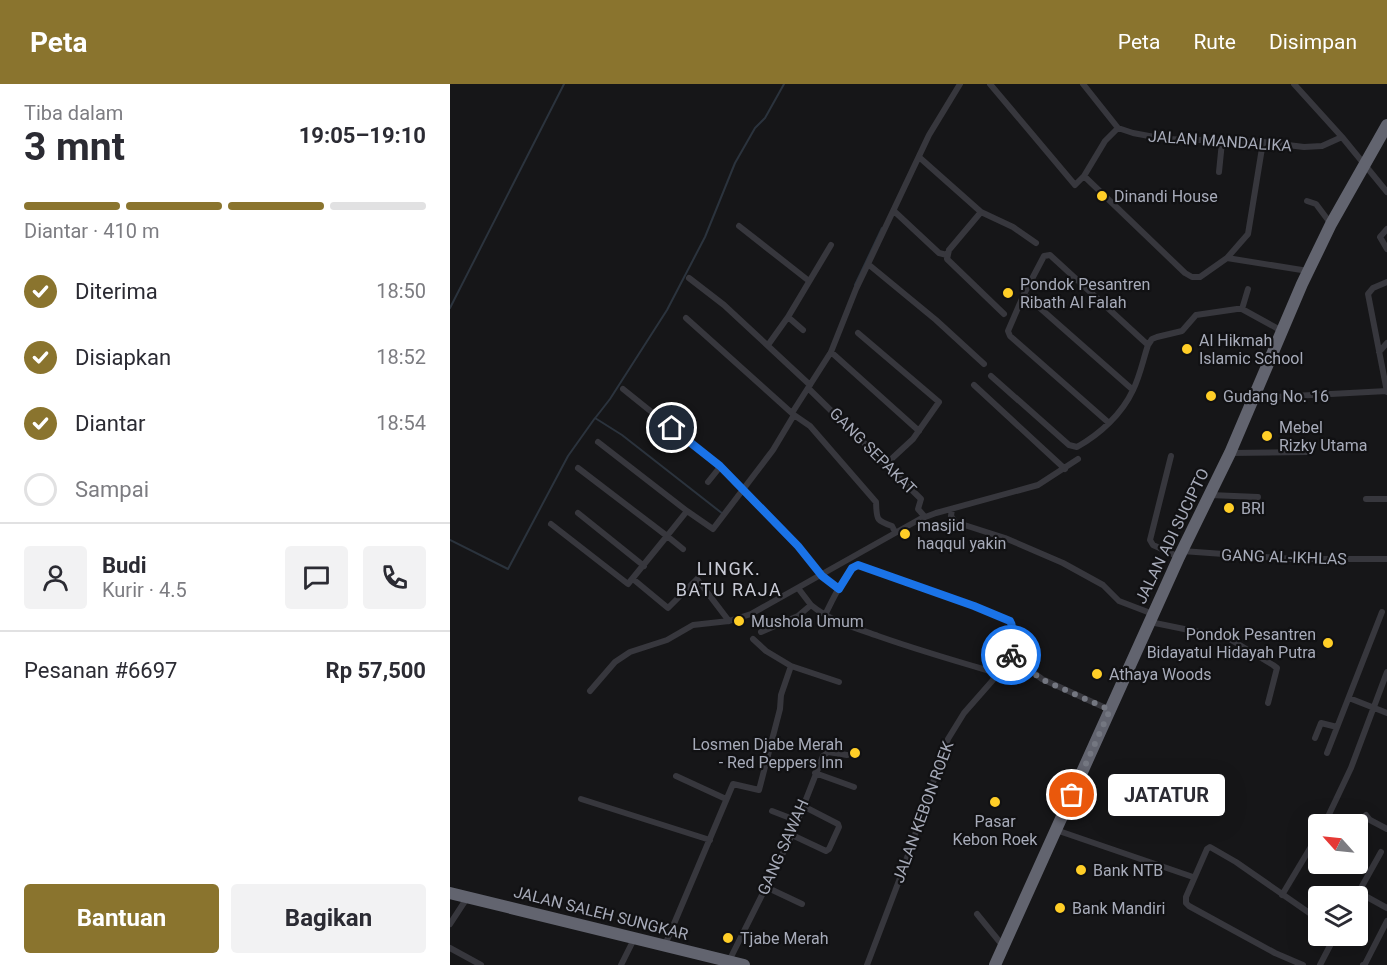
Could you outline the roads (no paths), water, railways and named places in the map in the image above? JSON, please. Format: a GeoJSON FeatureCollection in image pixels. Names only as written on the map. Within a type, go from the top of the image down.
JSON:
{"type":"FeatureCollection","features":[{"type":"Feature","properties":{"kind":"highway","name":"JALAN ADI SUCIPTO"},"geometry":{"type":"LineString","coordinates":[[995,965],[1180,554],[1255,398],[1308,271],[1331,224],[1387,125]]}},
{"type":"Feature","properties":{"kind":"highway","name":"JALAN SALEH SUNGKAR"},"geometry":{"type":"LineString","coordinates":[[450,893],[665,946],[698,959],[729,961],[744,965]]}},
{"type":"Feature","properties":{"kind":"street"},"geometry":{"type":"LineString","coordinates":[[598,442],[713,529],[741,489],[773,450],[831,352],[855,288],[930,135],[960,84]]}},
{"type":"Feature","properties":{"kind":"street"},"geometry":{"type":"LineString","coordinates":[[990,84],[1075,185],[1118,128],[1083,84]]}},
{"type":"Feature","properties":{"kind":"street"},"geometry":{"type":"LineString","coordinates":[[1294,84],[1387,192]]}},
{"type":"Feature","properties":{"kind":"street","name":"JALAN MANDALIKA"},"geometry":{"type":"LineString","coordinates":[[1118,128],[1165,139],[1263,142],[1304,147],[1322,146],[1342,137]]}},
{"type":"Feature","properties":{"kind":"street"},"geometry":{"type":"LineString","coordinates":[[1219,172],[1222,142]]}},
{"type":"Feature","properties":{"kind":"street"},"geometry":{"type":"LineString","coordinates":[[1084,176],[1185,273],[1192,277],[1200,277],[1227,258],[1240,245],[1250,229],[1263,142]]}},
{"type":"Feature","properties":{"kind":"street"},"geometry":{"type":"LineString","coordinates":[[919,157],[981,212],[1012,227],[1036,243]]}},
{"type":"Feature","properties":{"kind":"street"},"geometry":{"type":"LineString","coordinates":[[1306,201],[1316,204],[1331,224]]}},
{"type":"Feature","properties":{"kind":"street"},"geometry":{"type":"LineString","coordinates":[[894,211],[939,253],[947,255]]}},
{"type":"Feature","properties":{"kind":"street"},"geometry":{"type":"LineString","coordinates":[[981,212],[947,255],[949,262],[1004,314]]}},
{"type":"Feature","properties":{"kind":"street"},"geometry":{"type":"LineString","coordinates":[[739,226],[809,281]]}},
{"type":"Feature","properties":{"kind":"street"},"geometry":{"type":"LineString","coordinates":[[1387,229],[1380,237],[1387,249]]}},
{"type":"Feature","properties":{"kind":"street"},"geometry":{"type":"LineString","coordinates":[[768,345],[788,317],[831,245]]}},
{"type":"Feature","properties":{"kind":"street"},"geometry":{"type":"LineString","coordinates":[[1109,423],[1010,336],[1008,331],[1044,256],[1050,255],[1148,345]]}},
{"type":"Feature","properties":{"kind":"street"},"geometry":{"type":"LineString","coordinates":[[1227,258],[1308,271]]}},
{"type":"Feature","properties":{"kind":"street"},"geometry":{"type":"LineString","coordinates":[[868,264],[936,320],[984,364]]}},
{"type":"Feature","properties":{"kind":"street","name":"GANG SEPAKAT"},"geometry":{"type":"LineString","coordinates":[[689,278],[724,305],[768,345],[921,499],[918,509],[925,517]]}},
{"type":"Feature","properties":{"kind":"street"},"geometry":{"type":"LineString","coordinates":[[1255,398],[1387,392],[1368,294],[1370,290],[1387,282]]}},
{"type":"Feature","properties":{"kind":"street"},"geometry":{"type":"LineString","coordinates":[[1242,309],[1248,290]]}},
{"type":"Feature","properties":{"kind":"street"},"geometry":{"type":"LineString","coordinates":[[1024,294],[1133,390]]}},
{"type":"Feature","properties":{"kind":"street"},"geometry":{"type":"LineString","coordinates":[[991,376],[1073,447],[1085,442],[1109,423],[1133,390],[1148,345],[1157,337],[1182,331],[1196,315],[1242,309],[1283,331]]}},
{"type":"Feature","properties":{"kind":"street"},"geometry":{"type":"LineString","coordinates":[[788,317],[803,330]]}},
{"type":"Feature","properties":{"kind":"street"},"geometry":{"type":"LineString","coordinates":[[686,318],[793,414],[810,426],[876,502],[876,517],[880,522],[892,525],[895,532]]}},
{"type":"Feature","properties":{"kind":"street"},"geometry":{"type":"LineString","coordinates":[[858,333],[938,399],[938,404],[919,431],[886,464]]}},
{"type":"Feature","properties":{"kind":"street"},"geometry":{"type":"LineString","coordinates":[[1379,352],[1387,343]]}},
{"type":"Feature","properties":{"kind":"street"},"geometry":{"type":"LineString","coordinates":[[831,352],[919,431]]}},
{"type":"Feature","properties":{"kind":"street"},"geometry":{"type":"LineString","coordinates":[[974,385],[1065,469]]}},
{"type":"Feature","properties":{"kind":"street"},"geometry":{"type":"LineString","coordinates":[[623,389],[720,466],[783,531],[822,576],[839,589]]}},
{"type":"Feature","properties":{"kind":"street"},"geometry":{"type":"LineString","coordinates":[[1230,453],[1308,452]]}},
{"type":"Feature","properties":{"kind":"street"},"geometry":{"type":"LineString","coordinates":[[1171,456],[1150,540],[1153,545],[1180,554]]}},
{"type":"Feature","properties":{"kind":"street"},"geometry":{"type":"LineString","coordinates":[[590,691],[615,662],[630,652],[667,640],[693,625],[729,621],[751,614],[925,517],[1038,485],[1078,459]]}},
{"type":"Feature","properties":{"kind":"street"},"geometry":{"type":"LineString","coordinates":[[708,482],[720,466]]}},
{"type":"Feature","properties":{"kind":"street"},"geometry":{"type":"LineString","coordinates":[[578,468],[683,549]]}},
{"type":"Feature","properties":{"kind":"street"},"geometry":{"type":"LineString","coordinates":[[1210,495],[1258,497]]}},
{"type":"Feature","properties":{"kind":"street"},"geometry":{"type":"LineString","coordinates":[[1366,499],[1387,499]]}},
{"type":"Feature","properties":{"kind":"street"},"geometry":{"type":"LineString","coordinates":[[951,509],[951,516],[955,522],[1005,538],[1072,567],[1103,585],[1119,601],[1151,618],[1228,639],[1273,665],[1277,668],[1268,703]]}},
{"type":"Feature","properties":{"kind":"street"},"geometry":{"type":"LineString","coordinates":[[551,524],[625,584],[628,584],[687,511]]}},
{"type":"Feature","properties":{"kind":"street"},"geometry":{"type":"LineString","coordinates":[[578,513],[644,566]]}},
{"type":"Feature","properties":{"kind":"street","name":"GANG AL-IKHLAS"},"geometry":{"type":"LineString","coordinates":[[1180,554],[1294,559],[1387,559]]}},
{"type":"Feature","properties":{"kind":"street"},"geometry":{"type":"LineString","coordinates":[[798,588],[811,605],[825,615],[898,643],[990,671],[1013,628],[1010,621],[974,606],[858,565],[852,568],[825,615]]}},
{"type":"Feature","properties":{"kind":"street"},"geometry":{"type":"LineString","coordinates":[[633,579],[668,608],[697,579],[729,621]]}},
{"type":"Feature","properties":{"kind":"street"},"geometry":{"type":"LineString","coordinates":[[761,632],[798,616],[811,605]]}},
{"type":"Feature","properties":{"kind":"street"},"geometry":{"type":"LineString","coordinates":[[1327,753],[1382,612]]}},
{"type":"Feature","properties":{"kind":"street"},"geometry":{"type":"LineString","coordinates":[[753,639],[766,651],[791,666],[838,682]]}},
{"type":"Feature","properties":{"kind":"street"},"geometry":{"type":"LineString","coordinates":[[1002,649],[1041,679],[1110,710]]}},
{"type":"Feature","properties":{"kind":"street"},"geometry":{"type":"LineString","coordinates":[[665,946],[726,799],[735,783],[759,790],[780,709],[782,689],[791,666]]}},
{"type":"Feature","properties":{"kind":"street","name":"JALAN KEBON ROEK"},"geometry":{"type":"LineString","coordinates":[[867,965],[900,878],[944,749],[964,713],[993,680],[993,674],[990,671]]}},
{"type":"Feature","properties":{"kind":"street"},"geometry":{"type":"LineString","coordinates":[[1329,814],[1351,768],[1387,672]]}},
{"type":"Feature","properties":{"kind":"street"},"geometry":{"type":"LineString","coordinates":[[1349,698],[1387,713]]}},
{"type":"Feature","properties":{"kind":"street"},"geometry":{"type":"LineString","coordinates":[[1315,738],[1321,723],[1337,728]]}},
{"type":"Feature","properties":{"kind":"street","name":"GANG SAWAH"},"geometry":{"type":"LineString","coordinates":[[729,961],[792,836],[824,753],[847,755]]}},
{"type":"Feature","properties":{"kind":"street"},"geometry":{"type":"LineString","coordinates":[[815,773],[854,787]]}},
{"type":"Feature","properties":{"kind":"street"},"geometry":{"type":"LineString","coordinates":[[676,776],[726,799]]}},
{"type":"Feature","properties":{"kind":"street"},"geometry":{"type":"LineString","coordinates":[[581,799],[710,840]]}},
{"type":"Feature","properties":{"kind":"street"},"geometry":{"type":"LineString","coordinates":[[792,836],[826,851],[839,827],[838,824],[803,806]]}},
{"type":"Feature","properties":{"kind":"street"},"geometry":{"type":"LineString","coordinates":[[772,811],[798,821]]}},
{"type":"Feature","properties":{"kind":"street"},"geometry":{"type":"LineString","coordinates":[[1368,818],[1387,828]]}},
{"type":"Feature","properties":{"kind":"street"},"geometry":{"type":"LineString","coordinates":[[1056,830],[1193,877]]}},
{"type":"Feature","properties":{"kind":"street"},"geometry":{"type":"LineString","coordinates":[[1303,965],[1275,953],[1189,906],[1186,903],[1186,897],[1193,877],[1210,847],[1236,862],[1308,913]]}},
{"type":"Feature","properties":{"kind":"street"},"geometry":{"type":"LineString","coordinates":[[1282,896],[1308,852]]}},
{"type":"Feature","properties":{"kind":"street"},"geometry":{"type":"LineString","coordinates":[[1362,886],[1381,852]]}},
{"type":"Feature","properties":{"kind":"street"},"geometry":{"type":"LineString","coordinates":[[766,887],[802,904]]}},
{"type":"Feature","properties":{"kind":"street"},"geometry":{"type":"LineString","coordinates":[[450,924],[467,898]]}},
{"type":"Feature","properties":{"kind":"street"},"geometry":{"type":"LineString","coordinates":[[1368,900],[1387,908]]}},
{"type":"Feature","properties":{"kind":"street"},"geometry":{"type":"LineString","coordinates":[[977,914],[1004,946]]}},
{"type":"Feature","properties":{"kind":"street"},"geometry":{"type":"LineString","coordinates":[[1364,965],[1387,921]]}},
{"type":"Feature","properties":{"kind":"street"},"geometry":{"type":"LineString","coordinates":[[621,965],[634,939]]}},
{"type":"Feature","properties":{"kind":"street"},"geometry":{"type":"LineString","coordinates":[[1320,965],[1330,946]]}},
{"type":"Feature","properties":{"kind":"street"},"geometry":{"type":"LineString","coordinates":[[450,948],[481,965]]}},
{"type":"Feature","properties":{"kind":"waterway"},"geometry":{"type":"LineString","coordinates":[[450,308],[564,84]]}},
{"type":"Feature","properties":{"kind":"waterway"},"geometry":{"type":"LineString","coordinates":[[596,417],[667,310],[705,237],[735,163],[784,84]]}},
{"type":"Feature","properties":{"kind":"waterway"},"geometry":{"type":"LineString","coordinates":[[855,285],[882,228]]}},
{"type":"Feature","properties":{"kind":"waterway"},"geometry":{"type":"LineString","coordinates":[[450,540],[508,569],[568,456],[595,418],[622,435],[723,514]]}},
{"type":"Feature","properties":{"kind":"place","name":"Dinandi House"},"geometry":{"type":"Point","coordinates":[1102,196]}},
{"type":"Feature","properties":{"kind":"place","name":"Pondok Pesantren Ribath Al Falah"},"geometry":{"type":"Point","coordinates":[1008,293]}},
{"type":"Feature","properties":{"kind":"place","name":"Al Hikmah Islamic School"},"geometry":{"type":"Point","coordinates":[1187,349]}},
{"type":"Feature","properties":{"kind":"place","name":"Gudang No. 16"},"geometry":{"type":"Point","coordinates":[1211,396]}},
{"type":"Feature","properties":{"kind":"place","name":"Mebel Rizky Utama"},"geometry":{"type":"Point","coordinates":[1267,436]}},
{"type":"Feature","properties":{"kind":"place","name":"BRI"},"geometry":{"type":"Point","coordinates":[1229,508]}},
{"type":"Feature","properties":{"kind":"place","name":"masjid haqqul yakin"},"geometry":{"type":"Point","coordinates":[905,534]}},
{"type":"Feature","properties":{"kind":"place","name":"Mushola Umum"},"geometry":{"type":"Point","coordinates":[739,621]}},
{"type":"Feature","properties":{"kind":"place","name":"Pondok Pesantren Bidayatul Hidayah Putra"},"geometry":{"type":"Point","coordinates":[1328,643]}},
{"type":"Feature","properties":{"kind":"place","name":"Athaya Woods"},"geometry":{"type":"Point","coordinates":[1097,674]}},
{"type":"Feature","properties":{"kind":"place","name":"Losmen Djabe Merah - Red Peppers Inn"},"geometry":{"type":"Point","coordinates":[855,753]}},
{"type":"Feature","properties":{"kind":"place","name":"JATATUR"},"geometry":{"type":"Point","coordinates":[1072,795]}},
{"type":"Feature","properties":{"kind":"place","name":"Pasar Kebon Roek"},"geometry":{"type":"Point","coordinates":[995,802]}},
{"type":"Feature","properties":{"kind":"place","name":"Bank NTB"},"geometry":{"type":"Point","coordinates":[1081,870]}},
{"type":"Feature","properties":{"kind":"place","name":"Bank Mandiri"},"geometry":{"type":"Point","coordinates":[1060,908]}},
{"type":"Feature","properties":{"kind":"place","name":"Tjabe Merah"},"geometry":{"type":"Point","coordinates":[728,938]}},
{"type":"Feature","properties":{"kind":"district","name":"LINGK. BATU RAJA"},"geometry":{"type":"Point","coordinates":[729,578]}}]}
